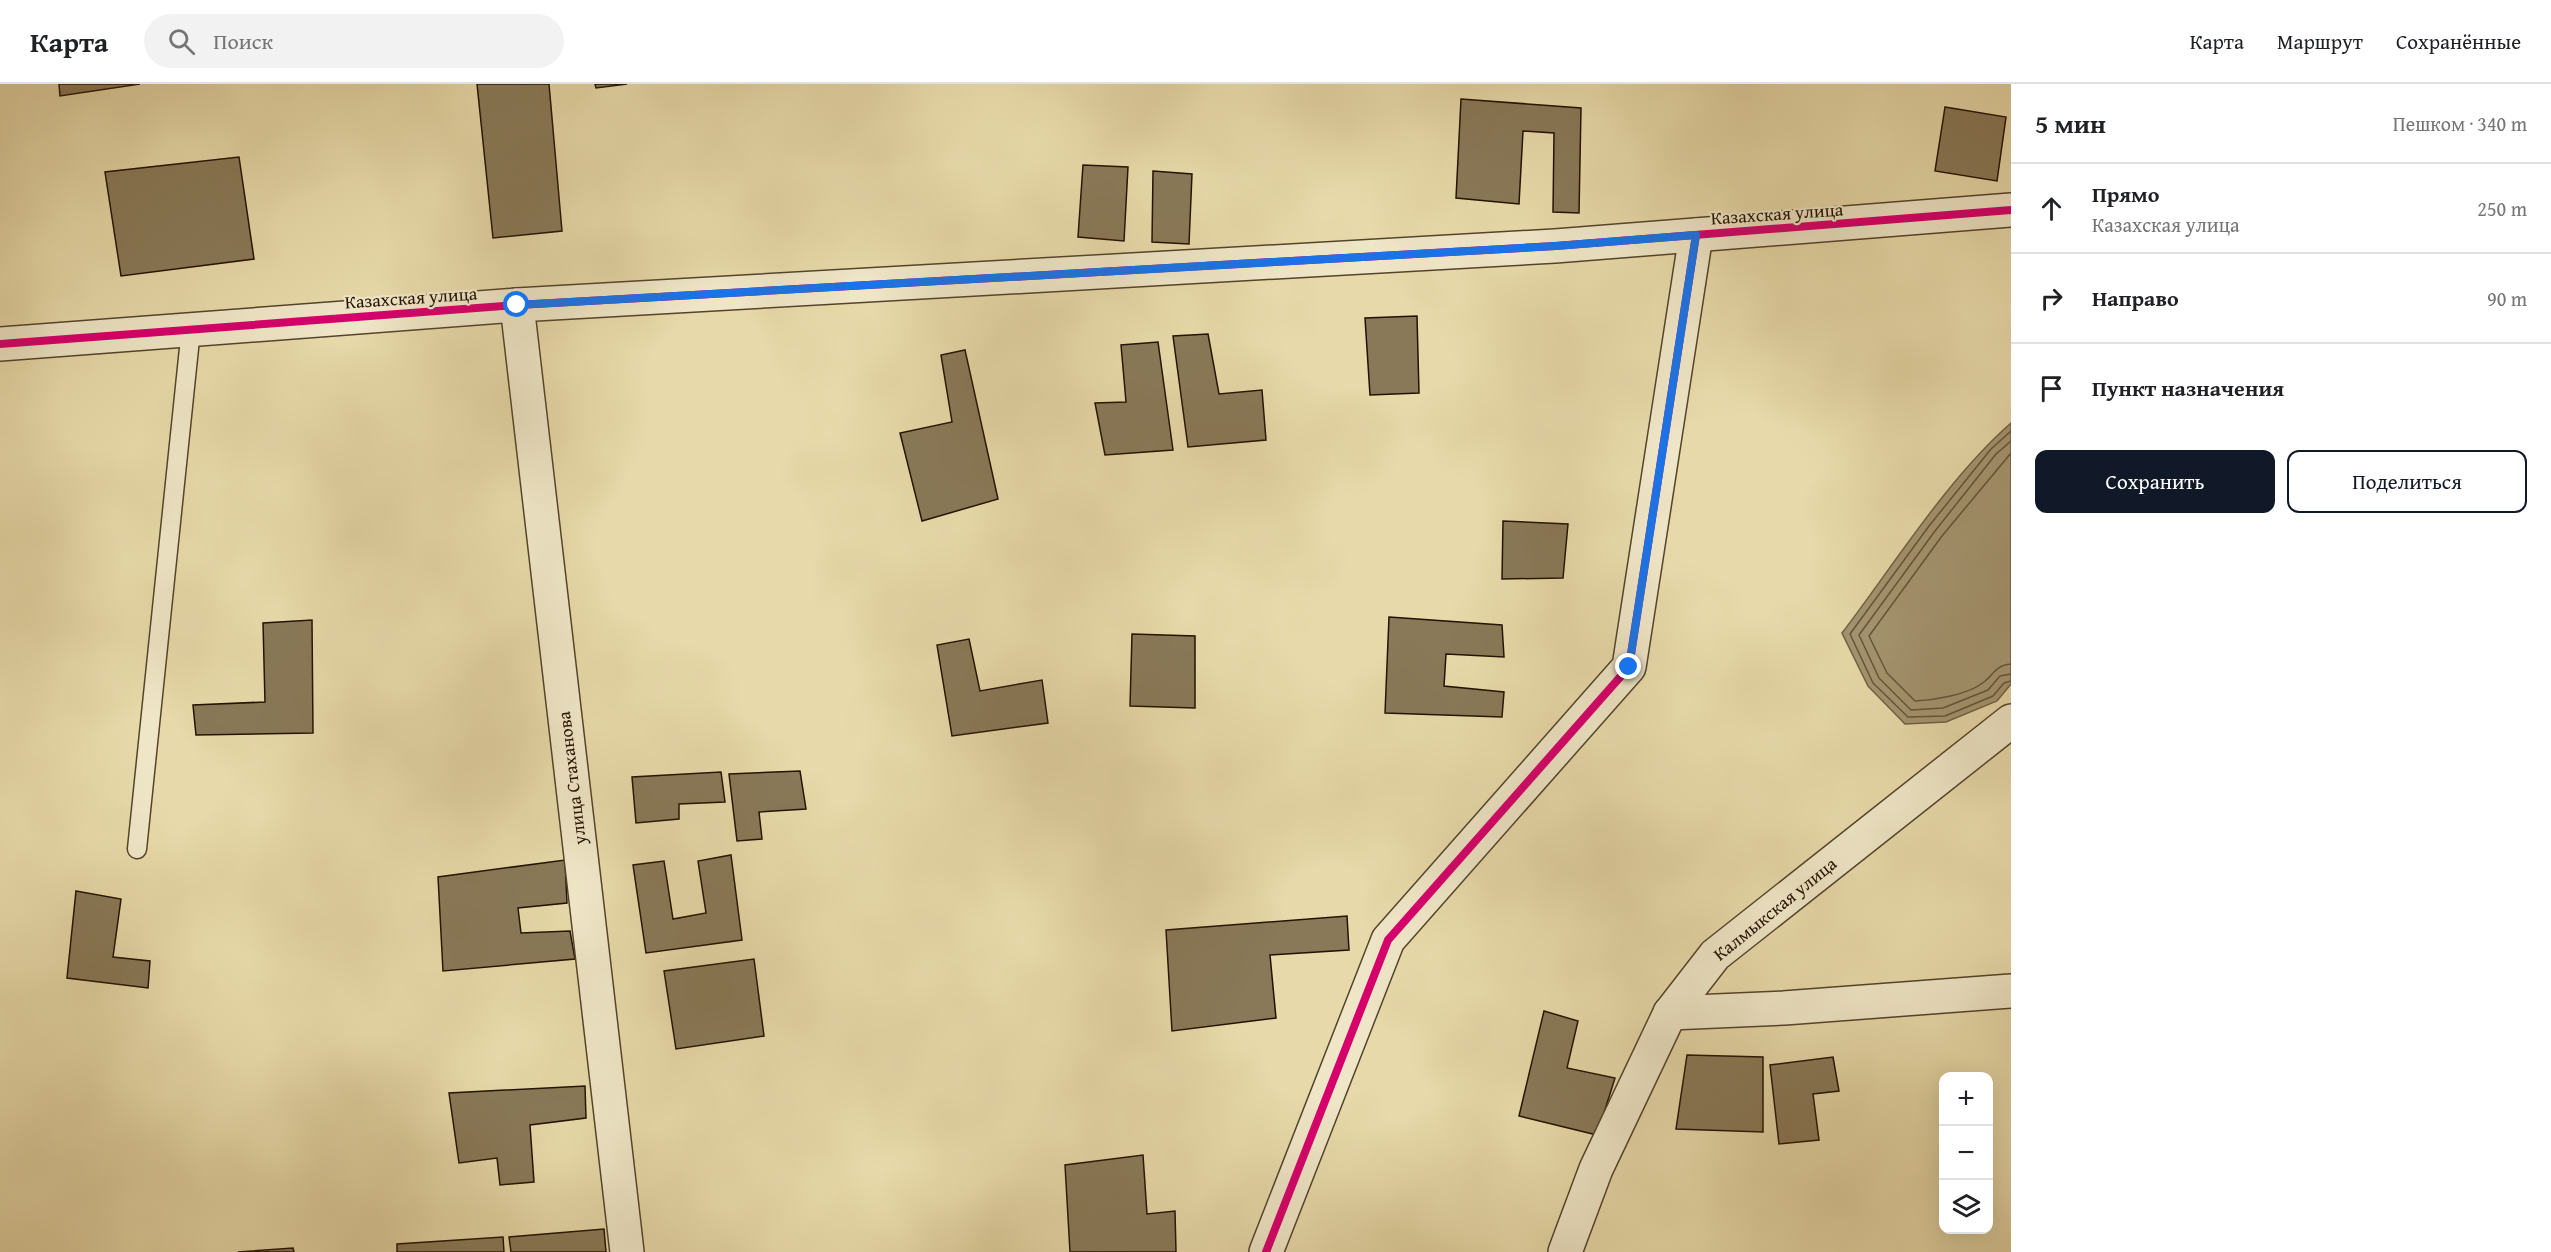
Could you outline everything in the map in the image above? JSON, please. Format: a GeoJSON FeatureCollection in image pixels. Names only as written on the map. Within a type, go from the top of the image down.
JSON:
{"type":"FeatureCollection","features":[{"type":"Feature","properties":{"kind":"street","name":"Казахская улица"},"geometry":{"type":"LineString","coordinates":[[0,344],[517,305],[1556,246],[2011,210]]}},
{"type":"Feature","properties":{"kind":"street"},"geometry":{"type":"LineString","coordinates":[[1266,1252],[1389,940],[1629,667],[1696,235]]}},
{"type":"Feature","properties":{"kind":"street","name":"улица Стаханова"},"geometry":{"type":"LineString","coordinates":[[517,305],[627,1252]]}},
{"type":"Feature","properties":{"kind":"street","name":"Калмыкская улица"},"geometry":{"type":"LineString","coordinates":[[1565,1252],[1596,1169],[1670,1013],[1715,955],[2011,721]]}},
{"type":"Feature","properties":{"kind":"street"},"geometry":{"type":"LineString","coordinates":[[1670,1013],[1784,1008],[2011,991]]}},
{"type":"Feature","properties":{"kind":"lane"},"geometry":{"type":"LineString","coordinates":[[137,849],[191,330]]}},
{"type":"Feature","properties":{"kind":"water"},"geometry":{"type":"Polygon","coordinates":[[[2011,423],[2011,684],[1997,701],[1946,722],[1905,724],[1868,686],[1842,633],[1943,496],[1987,445],[2011,423]]]}},
{"type":"Feature","properties":{"kind":"building"},"geometry":{"type":"Polygon","coordinates":[[[59,84],[140,84],[60,96],[59,84]]]}},
{"type":"Feature","properties":{"kind":"building"},"geometry":{"type":"Polygon","coordinates":[[[477,84],[549,84],[562,231],[493,238],[477,84]]]}},
{"type":"Feature","properties":{"kind":"building"},"geometry":{"type":"Polygon","coordinates":[[[595,84],[627,84],[596,88],[595,84]]]}},
{"type":"Feature","properties":{"kind":"building"},"geometry":{"type":"Polygon","coordinates":[[[1461,99],[1581,108],[1579,213],[1553,212],[1554,133],[1523,131],[1519,204],[1456,198],[1461,99]]]}},
{"type":"Feature","properties":{"kind":"building"},"geometry":{"type":"Polygon","coordinates":[[[1945,107],[2006,117],[1997,181],[1935,171],[1945,107]]]}},
{"type":"Feature","properties":{"kind":"building"},"geometry":{"type":"Polygon","coordinates":[[[239,157],[254,259],[121,276],[105,172],[239,157]]]}},
{"type":"Feature","properties":{"kind":"building"},"geometry":{"type":"Polygon","coordinates":[[[1083,165],[1128,167],[1124,241],[1078,237],[1083,165]]]}},
{"type":"Feature","properties":{"kind":"building"},"geometry":{"type":"Polygon","coordinates":[[[1153,171],[1192,174],[1189,244],[1152,242],[1153,171]]]}},
{"type":"Feature","properties":{"kind":"building"},"geometry":{"type":"Polygon","coordinates":[[[1417,316],[1419,393],[1370,395],[1365,318],[1417,316]]]}},
{"type":"Feature","properties":{"kind":"building"},"geometry":{"type":"Polygon","coordinates":[[[1208,334],[1219,394],[1262,390],[1266,440],[1188,447],[1173,336],[1208,334]]]}},
{"type":"Feature","properties":{"kind":"building"},"geometry":{"type":"Polygon","coordinates":[[[1158,342],[1173,450],[1105,455],[1095,403],[1126,402],[1121,345],[1158,342]]]}},
{"type":"Feature","properties":{"kind":"building"},"geometry":{"type":"Polygon","coordinates":[[[965,350],[998,499],[922,521],[900,433],[952,422],[941,355],[965,350]]]}},
{"type":"Feature","properties":{"kind":"building"},"geometry":{"type":"Polygon","coordinates":[[[1503,521],[1568,524],[1563,578],[1502,579],[1503,521]]]}},
{"type":"Feature","properties":{"kind":"building"},"geometry":{"type":"Polygon","coordinates":[[[1389,617],[1502,625],[1504,657],[1446,654],[1444,686],[1504,692],[1502,717],[1385,713],[1389,617]]]}},
{"type":"Feature","properties":{"kind":"building"},"geometry":{"type":"Polygon","coordinates":[[[312,620],[313,733],[196,735],[193,705],[265,702],[263,623],[312,620]]]}},
{"type":"Feature","properties":{"kind":"building"},"geometry":{"type":"Polygon","coordinates":[[[1132,634],[1195,636],[1195,708],[1130,706],[1132,634]]]}},
{"type":"Feature","properties":{"kind":"building"},"geometry":{"type":"Polygon","coordinates":[[[969,639],[980,691],[1042,680],[1048,723],[952,736],[937,645],[969,639]]]}},
{"type":"Feature","properties":{"kind":"building"},"geometry":{"type":"Polygon","coordinates":[[[800,771],[806,809],[759,812],[762,839],[737,841],[729,774],[800,771]]]}},
{"type":"Feature","properties":{"kind":"building"},"geometry":{"type":"Polygon","coordinates":[[[721,772],[725,802],[679,804],[679,819],[636,823],[632,777],[721,772]]]}},
{"type":"Feature","properties":{"kind":"building"},"geometry":{"type":"Polygon","coordinates":[[[731,855],[742,940],[646,953],[633,865],[664,861],[673,919],[706,913],[698,861],[731,855]]]}},
{"type":"Feature","properties":{"kind":"building"},"geometry":{"type":"Polygon","coordinates":[[[565,860],[567,903],[518,908],[521,933],[570,931],[575,959],[443,971],[438,877],[565,860]]]}},
{"type":"Feature","properties":{"kind":"building"},"geometry":{"type":"Polygon","coordinates":[[[76,891],[121,899],[113,957],[150,961],[148,988],[67,978],[76,891]]]}},
{"type":"Feature","properties":{"kind":"building"},"geometry":{"type":"Polygon","coordinates":[[[1347,916],[1349,950],[1270,955],[1276,1018],[1172,1031],[1166,930],[1347,916]]]}},
{"type":"Feature","properties":{"kind":"building"},"geometry":{"type":"Polygon","coordinates":[[[754,959],[764,1036],[676,1049],[664,971],[754,959]]]}},
{"type":"Feature","properties":{"kind":"building"},"geometry":{"type":"Polygon","coordinates":[[[1544,1011],[1578,1021],[1567,1068],[1615,1078],[1597,1135],[1519,1116],[1544,1011]]]}},
{"type":"Feature","properties":{"kind":"building"},"geometry":{"type":"Polygon","coordinates":[[[1687,1055],[1763,1057],[1763,1132],[1676,1129],[1687,1055]]]}},
{"type":"Feature","properties":{"kind":"building"},"geometry":{"type":"Polygon","coordinates":[[[1833,1057],[1839,1091],[1813,1094],[1819,1140],[1779,1144],[1770,1065],[1833,1057]]]}},
{"type":"Feature","properties":{"kind":"building"},"geometry":{"type":"Polygon","coordinates":[[[585,1086],[586,1118],[530,1125],[534,1182],[500,1185],[497,1158],[459,1163],[449,1093],[585,1086]]]}},
{"type":"Feature","properties":{"kind":"building"},"geometry":{"type":"Polygon","coordinates":[[[1143,1155],[1147,1214],[1175,1211],[1176,1252],[1070,1252],[1065,1165],[1143,1155]]]}},
{"type":"Feature","properties":{"kind":"building"},"geometry":{"type":"Polygon","coordinates":[[[604,1229],[606,1252],[511,1252],[509,1237],[604,1229]]]}},
{"type":"Feature","properties":{"kind":"building"},"geometry":{"type":"Polygon","coordinates":[[[503,1237],[504,1252],[397,1252],[397,1244],[503,1237]]]}},
{"type":"Feature","properties":{"kind":"building"},"geometry":{"type":"Polygon","coordinates":[[[293,1248],[294,1252],[238,1252],[293,1248]]]}},
{"type":"Feature","properties":{"kind":"cycle path"},"geometry":{"type":"LineString","coordinates":[[0,344],[517,305],[1555,246],[2011,210]]}},
{"type":"Feature","properties":{"kind":"cycle path"},"geometry":{"type":"LineString","coordinates":[[1266,1252],[1388,940],[1629,667],[1696,235]]}},
{"type":"Feature","properties":{"kind":"route"},"geometry":{"type":"LineString","coordinates":[[517,305],[1556,246],[1696,235],[1629,667]]}}]}
